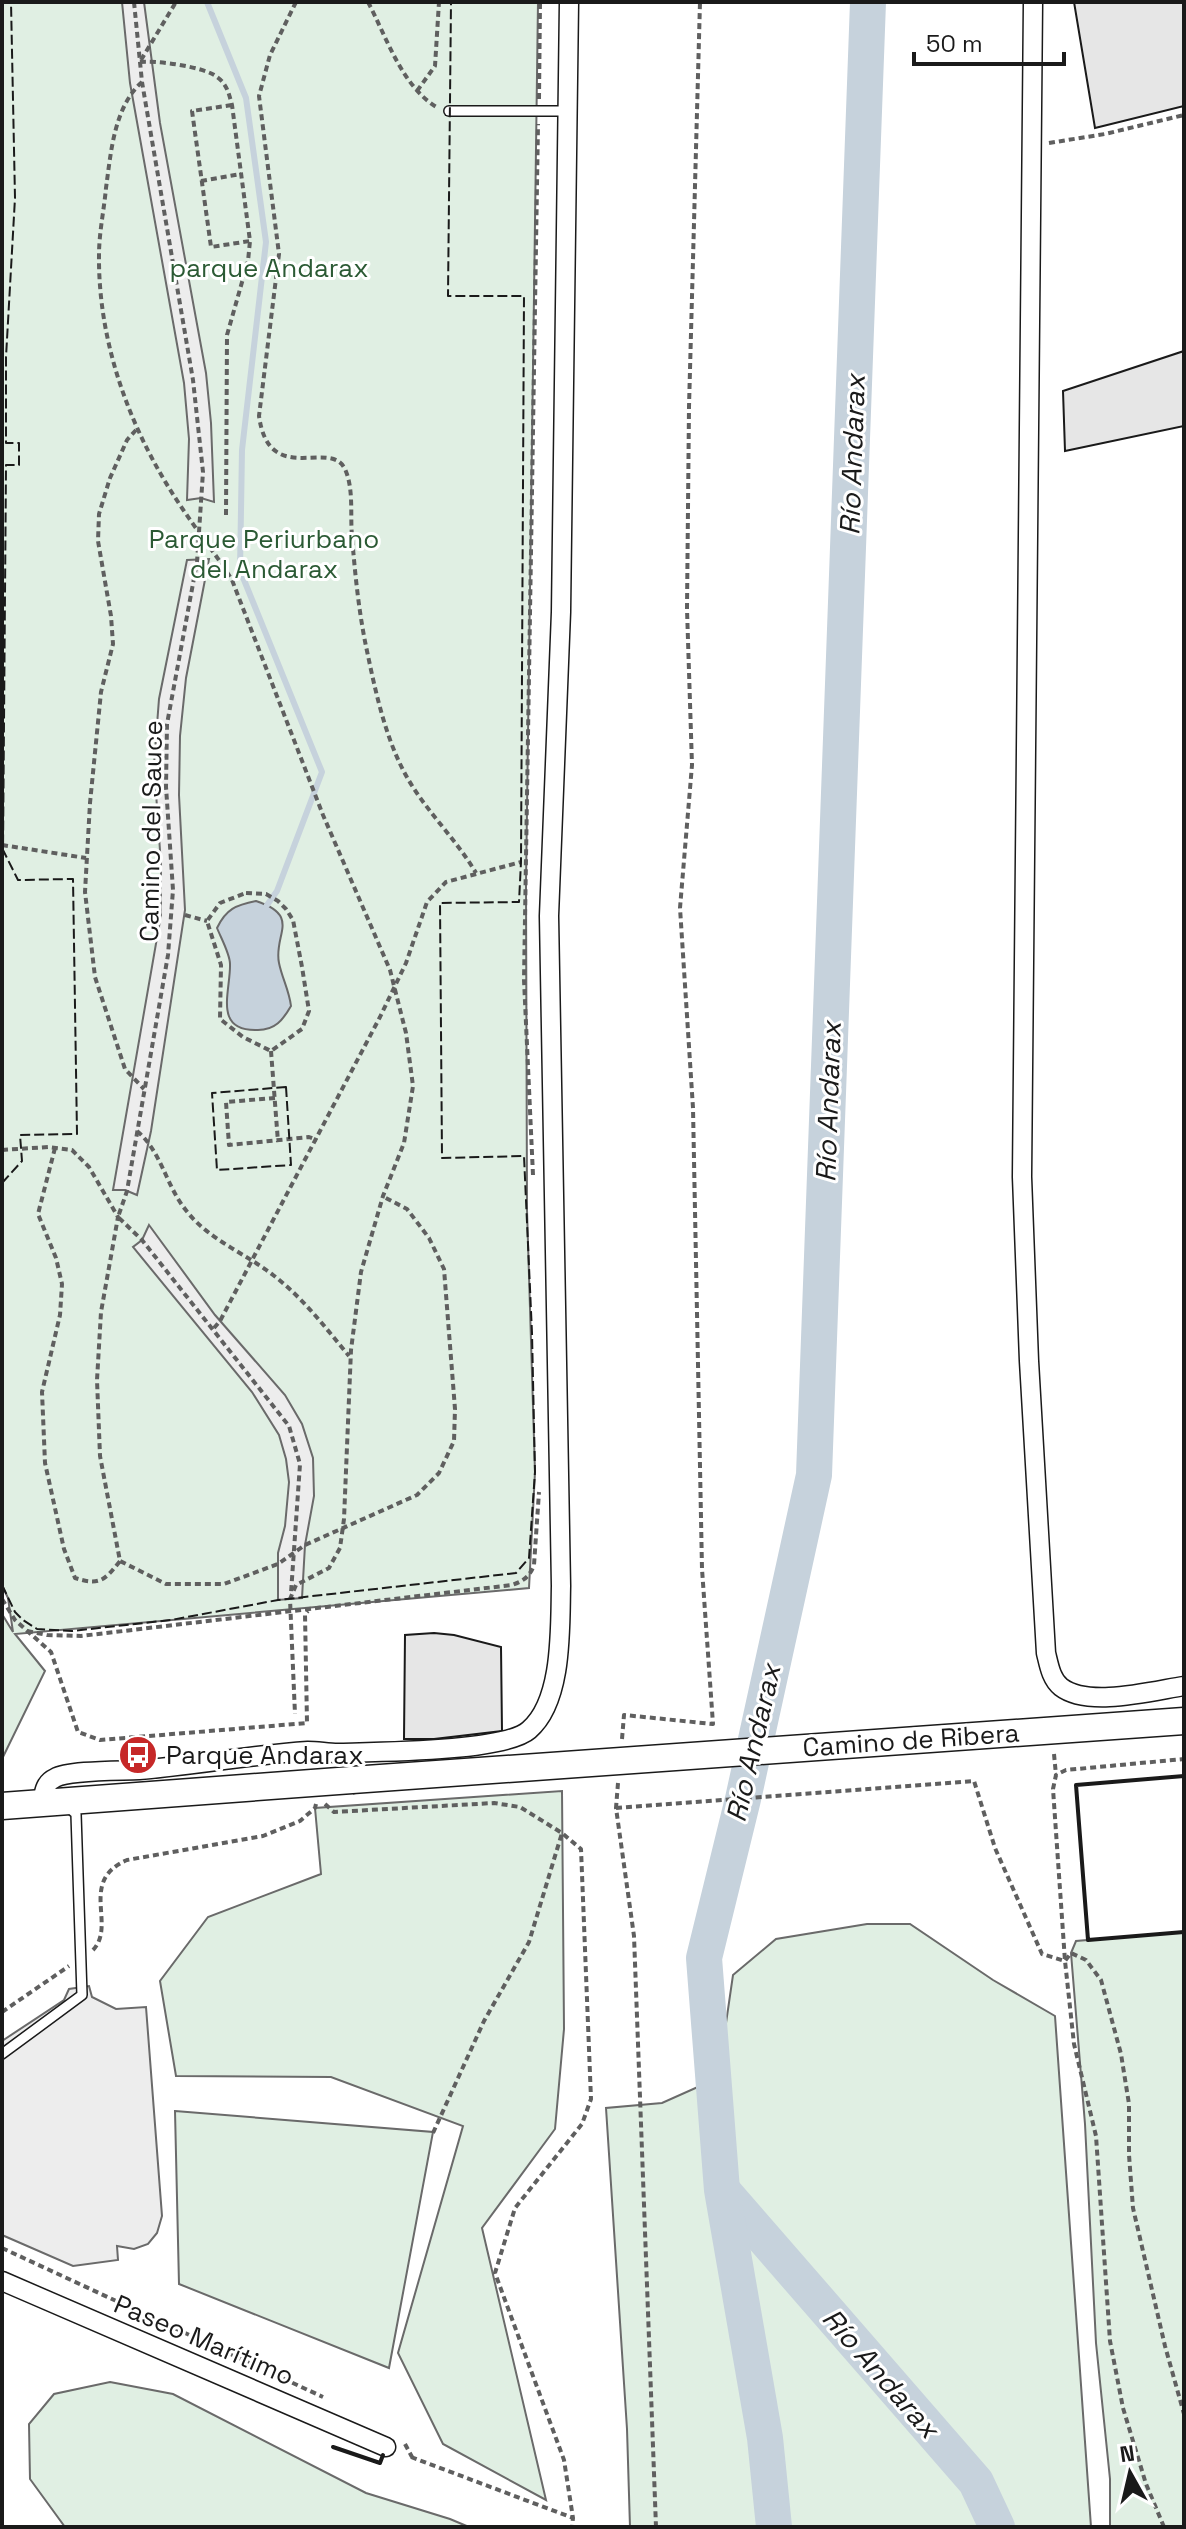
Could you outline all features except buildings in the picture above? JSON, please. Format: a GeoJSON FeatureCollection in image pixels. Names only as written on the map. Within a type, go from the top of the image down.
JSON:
{"type":"FeatureCollection","features":[{"type":"Feature","properties":{"kind":"main road","name":"Camino de Ribera"},"geometry":{"type":"LineString","coordinates":[[2,1806],[319,1789],[352,1780],[1184,1721]]}},
{"type":"Feature","properties":{"kind":"street"},"geometry":{"type":"LineString","coordinates":[[52,1802],[45,1785],[56,1777],[73,1774],[311,1751],[334,1753],[499,1743],[528,1732],[550,1697],[560,1626],[561,1586],[549,916],[561,612],[569,2]]}},
{"type":"Feature","properties":{"kind":"street"},"geometry":{"type":"LineString","coordinates":[[1033,2],[1022,1177],[1046,1653],[1050,1671],[1059,1685],[1078,1696],[1113,1696],[1184,1686]]}},
{"type":"Feature","properties":{"kind":"street","name":"Paseo Marítimo"},"geometry":{"type":"LineString","coordinates":[[2,2281],[386,2447]]}},
{"type":"Feature","properties":{"kind":"lane"},"geometry":{"type":"LineString","coordinates":[[449,111],[567,111]]}},
{"type":"Feature","properties":{"kind":"lane"},"geometry":{"type":"LineString","coordinates":[[2,2054],[82,1995],[76,1814],[52,1802]]}},
{"type":"Feature","properties":{"kind":"path","name":"Camino del Sauce"},"geometry":{"type":"LineString","coordinates":[[120,1561],[100,1456],[97,1380],[101,1312],[118,1217],[127,1191],[168,955],[173,890],[166,787],[167,724],[197,562],[203,472],[193,380],[142,82],[134,2]]}},
{"type":"Feature","properties":{"kind":"path"},"geometry":{"type":"LineString","coordinates":[[140,62],[176,2]]}},
{"type":"Feature","properties":{"kind":"path"},"geometry":{"type":"LineString","coordinates":[[296,2],[270,55],[259,96],[279,254],[259,416],[261,428],[268,443],[279,454],[290,458],[333,458],[344,467],[349,485],[366,649],[394,749],[409,780],[476,873]]}},
{"type":"Feature","properties":{"kind":"path"},"geometry":{"type":"LineString","coordinates":[[368,2],[417,91],[425,101],[449,111]]}},
{"type":"Feature","properties":{"kind":"path"},"geometry":{"type":"LineString","coordinates":[[417,91],[435,66],[439,42],[439,2]]}},
{"type":"Feature","properties":{"kind":"path"},"geometry":{"type":"LineString","coordinates":[[533,1178],[524,980],[540,2]]}},
{"type":"Feature","properties":{"kind":"path"},"geometry":{"type":"LineString","coordinates":[[622,1746],[624,1715],[713,1724],[702,1569],[693,1108],[680,908],[692,765],[687,609],[688,438],[700,2]]}},
{"type":"Feature","properties":{"kind":"path"},"geometry":{"type":"LineString","coordinates":[[140,62],[152,61],[215,74],[227,87],[232,105],[250,241],[248,261],[227,335],[226,515]]}},
{"type":"Feature","properties":{"kind":"path"},"geometry":{"type":"LineString","coordinates":[[142,82],[132,91],[124,106],[111,147],[99,255],[105,322],[117,377],[136,430],[179,504],[232,580],[319,803],[390,970],[406,1033],[413,1086],[404,1143],[383,1196],[361,1272],[350,1357],[340,1548],[329,1568],[296,1585],[290,1599]]}},
{"type":"Feature","properties":{"kind":"path"},"geometry":{"type":"LineString","coordinates":[[232,105],[192,111],[201,181],[211,247],[250,241]]}},
{"type":"Feature","properties":{"kind":"path"},"geometry":{"type":"LineString","coordinates":[[1032,146],[1105,134],[1184,115]]}},
{"type":"Feature","properties":{"kind":"path"},"geometry":{"type":"LineString","coordinates":[[201,181],[241,174]]}},
{"type":"Feature","properties":{"kind":"path"},"geometry":{"type":"LineString","coordinates":[[136,430],[127,440],[110,478],[99,514],[98,541],[113,644],[101,692],[85,892],[95,977],[125,1069],[144,1089]]}},
{"type":"Feature","properties":{"kind":"path"},"geometry":{"type":"LineString","coordinates":[[2,845],[86,858]]}},
{"type":"Feature","properties":{"kind":"path"},"geometry":{"type":"LineString","coordinates":[[214,1328],[253,1261],[395,987],[427,902],[446,882],[521,862]]}},
{"type":"Feature","properties":{"kind":"path"},"geometry":{"type":"LineString","coordinates":[[207,921],[220,903],[246,893],[266,894],[278,901],[293,920],[309,1011],[302,1029],[271,1051]]}},
{"type":"Feature","properties":{"kind":"path"},"geometry":{"type":"LineString","coordinates":[[185,915],[207,921]]}},
{"type":"Feature","properties":{"kind":"path"},"geometry":{"type":"LineString","coordinates":[[207,921],[221,965],[220,1019],[243,1037],[271,1051]]}},
{"type":"Feature","properties":{"kind":"path"},"geometry":{"type":"LineString","coordinates":[[271,1051],[278,1142]]}},
{"type":"Feature","properties":{"kind":"path"},"geometry":{"type":"LineString","coordinates":[[275,1098],[226,1102],[229,1145],[309,1137],[317,1140]]}},
{"type":"Feature","properties":{"kind":"path"},"geometry":{"type":"LineString","coordinates":[[137,1131],[149,1141],[184,1209],[201,1226],[253,1261],[302,1300],[350,1357]]}},
{"type":"Feature","properties":{"kind":"path"},"geometry":{"type":"LineString","coordinates":[[55,1148],[38,1214],[56,1258],[62,1284],[60,1315],[42,1392],[45,1463],[64,1549],[75,1578],[89,1583],[105,1579],[120,1561],[166,1584],[224,1584],[278,1564],[294,1551],[417,1495],[439,1473],[454,1441],[455,1409],[444,1269],[429,1238],[407,1209],[383,1196]]}},
{"type":"Feature","properties":{"kind":"path"},"geometry":{"type":"LineString","coordinates":[[2,1150],[72,1150],[89,1167],[118,1217],[142,1240],[289,1426],[300,1464],[290,1599],[295,1714]]}},
{"type":"Feature","properties":{"kind":"path"},"geometry":{"type":"LineString","coordinates":[[27,1631],[81,1636],[512,1585],[522,1582],[531,1574],[534,1565],[539,1478]]}},
{"type":"Feature","properties":{"kind":"path"},"geometry":{"type":"LineString","coordinates":[[2,1599],[9,1613],[46,1646],[55,1660],[73,1721],[82,1735],[109,1740],[307,1723],[305,1614],[310,1610]]}},
{"type":"Feature","properties":{"kind":"path"},"geometry":{"type":"LineString","coordinates":[[1164,2527],[1146,2484],[1123,2408],[1112,2351],[1096,2136],[1076,2057],[1065,1961],[1053,1789],[1056,1775],[1066,1770],[1184,1759]]}},
{"type":"Feature","properties":{"kind":"path"},"geometry":{"type":"LineString","coordinates":[[619,1777],[616,1808],[634,1936],[656,2527]]}},
{"type":"Feature","properties":{"kind":"path"},"geometry":{"type":"LineString","coordinates":[[616,1808],[974,1781],[995,1848],[1042,1954],[1065,1961]]}},
{"type":"Feature","properties":{"kind":"path"},"geometry":{"type":"LineString","coordinates":[[319,1789],[325,1807],[334,1812],[494,1803],[520,1807],[562,1833],[581,1849],[591,2099],[582,2124],[515,2208],[495,2273],[564,2460],[572,2527]]}},
{"type":"Feature","properties":{"kind":"path"},"geometry":{"type":"LineString","coordinates":[[91,1953],[101,1935],[99,1897],[102,1883],[118,1864],[263,1836],[286,1828],[315,1808],[319,1789]]}},
{"type":"Feature","properties":{"kind":"path"},"geometry":{"type":"LineString","coordinates":[[433,2133],[484,2021],[529,1942],[562,1833]]}},
{"type":"Feature","properties":{"kind":"path"},"geometry":{"type":"LineString","coordinates":[[1065,1961],[1071,1953],[1086,1960],[1101,1980],[1121,2054],[1129,2104],[1133,2208],[1184,2414]]}},
{"type":"Feature","properties":{"kind":"path"},"geometry":{"type":"LineString","coordinates":[[2,2012],[69,1966]]}},
{"type":"Feature","properties":{"kind":"path"},"geometry":{"type":"LineString","coordinates":[[2,2248],[331,2401]]}},
{"type":"Feature","properties":{"kind":"path"},"geometry":{"type":"LineString","coordinates":[[405,2444],[412,2457]]}},
{"type":"Feature","properties":{"kind":"path"},"geometry":{"type":"LineString","coordinates":[[386,2447],[573,2518]]}},
{"type":"Feature","properties":{"kind":"green space","name":"Parque Periurbano del Andarax"},"geometry":{"type":"Polygon","coordinates":[[[2,2],[538,2],[526,883],[527,1210],[535,1472],[529,1588],[15,1634],[45,1671],[2,1759],[2,1614],[13,1632],[8,1598],[2,1585],[2,2]]]}},
{"type":"Feature","properties":{"kind":"green space"},"geometry":{"type":"Polygon","coordinates":[[[562,1791],[564,2029],[555,2129],[482,2228],[546,2500],[443,2444],[398,2353],[463,2126],[331,2077],[176,2076],[160,1981],[208,1917],[321,1874],[315,1808],[562,1791]]]}},
{"type":"Feature","properties":{"kind":"green space"},"geometry":{"type":"Polygon","coordinates":[[[867,1924],[910,1924],[993,1980],[1055,2016],[1091,2527],[630,2527],[627,2429],[606,2108],[662,2103],[718,2078],[733,1975],[776,1939],[867,1924]]]}},
{"type":"Feature","properties":{"kind":"green space"},"geometry":{"type":"Polygon","coordinates":[[[1184,1932],[1184,2527],[1110,2527],[1110,2479],[1096,2343],[1085,2124],[1071,1953],[1076,1941],[1184,1932]]]}},
{"type":"Feature","properties":{"kind":"green space"},"geometry":{"type":"Polygon","coordinates":[[[175,2111],[433,2132],[389,2368],[179,2284],[175,2111]]]}},
{"type":"Feature","properties":{"kind":"green space"},"geometry":{"type":"Polygon","coordinates":[[[110,2382],[173,2394],[366,2493],[469,2527],[65,2527],[30,2479],[29,2424],[54,2394],[110,2382]]]}},
{"type":"Feature","properties":{"kind":"shaded area"},"geometry":{"type":"Polygon","coordinates":[[[122,2],[144,2],[160,123],[206,373],[214,502],[201,498],[187,500],[189,439],[184,383],[130,83],[122,2]]]}},
{"type":"Feature","properties":{"kind":"shaded area"},"geometry":{"type":"Polygon","coordinates":[[[209,559],[186,678],[180,736],[179,795],[185,910],[151,1131],[137,1195],[125,1190],[113,1190],[161,915],[154,764],[159,699],[187,560],[209,559]]]}},
{"type":"Feature","properties":{"kind":"shaded area"},"geometry":{"type":"Polygon","coordinates":[[[256,901],[270,907],[282,920],[279,963],[291,1006],[278,1023],[258,1030],[244,1029],[229,1017],[230,960],[217,928],[232,909],[256,901]]]}},
{"type":"Feature","properties":{"kind":"shaded area"},"geometry":{"type":"Polygon","coordinates":[[[149,1225],[215,1315],[285,1395],[302,1424],[313,1458],[314,1496],[305,1545],[302,1598],[278,1600],[278,1553],[285,1526],[289,1482],[279,1435],[252,1392],[133,1247],[142,1240],[149,1225]]]}},
{"type":"Feature","properties":{"kind":"shaded area"},"geometry":{"type":"Polygon","coordinates":[[[89,1986],[92,1997],[116,2009],[146,2007],[162,2216],[157,2233],[148,2244],[134,2249],[117,2246],[118,2260],[73,2266],[2,2235],[2,2041],[64,2000],[69,1989],[89,1986]]]}},
{"type":"Feature","properties":{"kind":"waterway"},"geometry":{"type":"LineString","coordinates":[[207,2],[246,98],[266,242],[242,450],[240,570],[322,772],[277,891],[267,905]]}},
{"type":"Feature","properties":{"kind":"waterway","name":"Río Andarax"},"geometry":{"type":"LineString","coordinates":[[774,2527],[765,2438],[722,2190],[704,1958],[743,1799],[814,1475],[868,2]]}},
{"type":"Feature","properties":{"kind":"waterway","name":"Río Andarax"},"geometry":{"type":"LineString","coordinates":[[723,2191],[976,2482],[997,2527]]}},
{"type":"Feature","properties":{"kind":"fence"},"geometry":{"type":"LineString","coordinates":[[2,1183],[22,1161],[20,1135],[77,1134],[73,879],[18,880],[3,850],[6,465],[19,465],[19,443],[6,443],[6,357],[15,198],[11,2]]}},
{"type":"Feature","properties":{"kind":"fence"},"geometry":{"type":"LineString","coordinates":[[2,1585],[15,1612],[23,1620],[37,1629],[72,1631],[171,1620],[278,1600],[516,1573],[529,1558],[535,1472],[524,1156],[442,1158],[440,903],[519,902],[521,862],[524,296],[448,296],[451,2]]}},
{"type":"Feature","properties":{"kind":"fence"},"geometry":{"type":"LineString","coordinates":[[286,1087],[291,1165],[217,1170],[212,1093],[286,1087]]}},
{"type":"Feature","properties":{"kind":"wall"},"geometry":{"type":"LineString","coordinates":[[1184,1776],[1076,1785],[1088,1940],[1184,1932]]}},
{"type":"Feature","properties":{"kind":"wall"},"geometry":{"type":"LineString","coordinates":[[333,2447],[380,2463],[383,2455]]}},
{"type":"Feature","properties":{"kind":"place","name":"Parque Andarax"},"geometry":{"type":"Point","coordinates":[138,1755]}},
{"type":"Feature","properties":{"kind":"park label","name":"parque Andarax"},"geometry":{"type":"Point","coordinates":[269,268]}}]}
